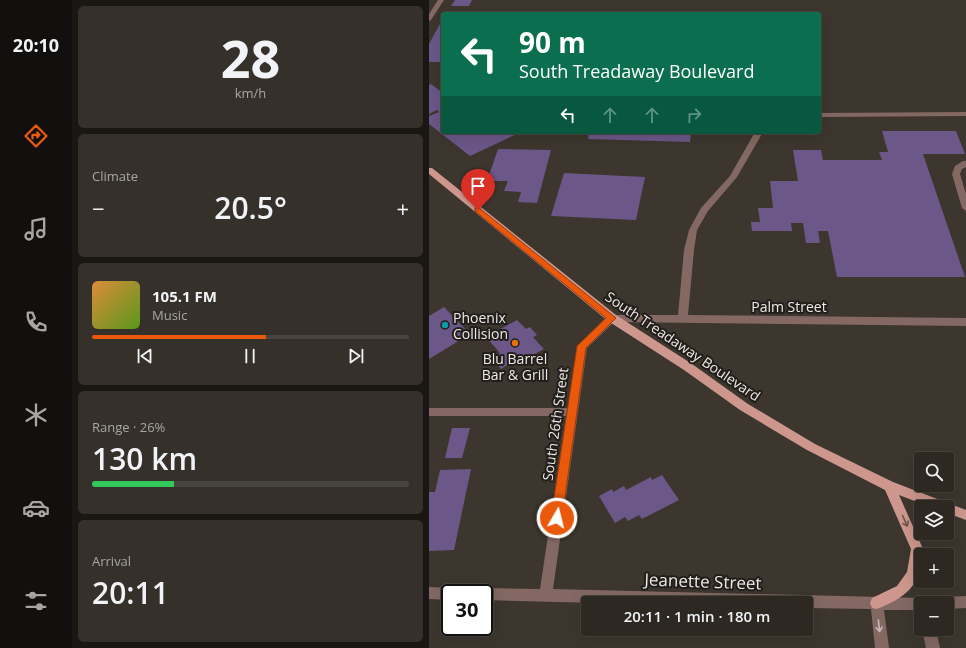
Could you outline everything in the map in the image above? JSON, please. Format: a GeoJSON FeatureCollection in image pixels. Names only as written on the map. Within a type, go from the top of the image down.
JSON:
{"type":"FeatureCollection","features":[{"type":"Feature","properties":{"kind":"main road","name":"South Treadaway Boulevard"},"geometry":{"type":"LineString","coordinates":[[429,170],[612,318],[688,367],[744,407],[811,446],[889,486],[926,500]]}},
{"type":"Feature","properties":{"kind":"main road"},"geometry":{"type":"LineString","coordinates":[[877,603],[902,590],[913,574],[917,550],[889,486]]}},
{"type":"Feature","properties":{"kind":"main road"},"geometry":{"type":"LineString","coordinates":[[954,511],[966,516]]}},
{"type":"Feature","properties":{"kind":"street"},"geometry":{"type":"LineString","coordinates":[[429,20],[441,0]]}},
{"type":"Feature","properties":{"kind":"street"},"geometry":{"type":"LineString","coordinates":[[821,114],[966,114]]}},
{"type":"Feature","properties":{"kind":"street"},"geometry":{"type":"LineString","coordinates":[[683,319],[689,250],[693,230],[704,210],[733,177],[758,134]]}},
{"type":"Feature","properties":{"kind":"street"},"geometry":{"type":"LineString","coordinates":[[966,163],[958,168],[956,174],[966,208]]}},
{"type":"Feature","properties":{"kind":"street","name":"Palm Street"},"geometry":{"type":"LineString","coordinates":[[612,318],[966,322]]}},
{"type":"Feature","properties":{"kind":"street","name":"South 26th Street"},"geometry":{"type":"LineString","coordinates":[[546,594],[582,346],[612,318]]}},
{"type":"Feature","properties":{"kind":"street"},"geometry":{"type":"LineString","coordinates":[[429,412],[572,412]]}},
{"type":"Feature","properties":{"kind":"street"},"geometry":{"type":"LineString","coordinates":[[429,594],[441,594]]}},
{"type":"Feature","properties":{"kind":"street","name":"Jeanette Street"},"geometry":{"type":"LineString","coordinates":[[493,594],[546,594],[914,604]]}},
{"type":"Feature","properties":{"kind":"street"},"geometry":{"type":"LineString","coordinates":[[954,603],[966,602]]}},
{"type":"Feature","properties":{"kind":"street"},"geometry":{"type":"LineString","coordinates":[[877,603],[882,648]]}},
{"type":"Feature","properties":{"kind":"street"},"geometry":{"type":"LineString","coordinates":[[930,636],[933,648]]}},
{"type":"Feature","properties":{"kind":"building"},"geometry":{"type":"Polygon","coordinates":[[[455,0],[472,0],[469,6],[451,6],[455,0]]]}},
{"type":"Feature","properties":{"kind":"building"},"geometry":{"type":"Polygon","coordinates":[[[441,22],[441,62],[429,62],[429,44],[441,22]]]}},
{"type":"Feature","properties":{"kind":"building"},"geometry":{"type":"Polygon","coordinates":[[[431,84],[441,92],[441,133],[429,124],[429,116],[439,112],[437,110],[429,114],[429,85],[431,84]]]}},
{"type":"Feature","properties":{"kind":"building"},"geometry":{"type":"Polygon","coordinates":[[[882,131],[956,131],[965,154],[923,154],[965,277],[837,277],[828,231],[818,231],[820,243],[806,243],[803,223],[791,223],[792,231],[752,231],[751,222],[760,222],[758,208],[773,208],[770,181],[798,181],[793,150],[821,150],[823,160],[882,160],[879,152],[888,152],[882,131]]]}},
{"type":"Feature","properties":{"kind":"building"},"geometry":{"type":"Polygon","coordinates":[[[442,134],[517,134],[470,156],[442,134]]]}},
{"type":"Feature","properties":{"kind":"building"},"geometry":{"type":"Polygon","coordinates":[[[589,134],[691,134],[690,142],[588,139],[589,134]]]}},
{"type":"Feature","properties":{"kind":"building"},"geometry":{"type":"Polygon","coordinates":[[[498,149],[551,150],[537,203],[518,202],[521,192],[504,191],[508,181],[487,181],[498,149]]]}},
{"type":"Feature","properties":{"kind":"building"},"geometry":{"type":"Polygon","coordinates":[[[564,173],[645,177],[636,220],[551,216],[564,173]]]}},
{"type":"Feature","properties":{"kind":"building","name":"Phoenix Collision"},"geometry":{"type":"Polygon","coordinates":[[[444,307],[470,334],[429,359],[429,316],[444,307]]]}},
{"type":"Feature","properties":{"kind":"building","name":"Blu Barrel Bar & Grill"},"geometry":{"type":"Polygon","coordinates":[[[517,320],[526,329],[530,327],[537,335],[533,337],[544,349],[513,366],[511,363],[501,369],[492,358],[500,353],[486,337],[517,320]]]}},
{"type":"Feature","properties":{"kind":"building"},"geometry":{"type":"Polygon","coordinates":[[[452,428],[470,428],[462,458],[445,458],[452,428]]]}},
{"type":"Feature","properties":{"kind":"building"},"geometry":{"type":"Polygon","coordinates":[[[471,469],[454,550],[429,551],[429,492],[435,492],[440,470],[471,469]]]}},
{"type":"Feature","properties":{"kind":"building"},"geometry":{"type":"Polygon","coordinates":[[[662,475],[679,500],[642,519],[639,515],[628,521],[625,517],[615,523],[599,496],[612,489],[613,492],[624,486],[626,490],[651,477],[652,480],[662,475]]]}},
{"type":"Feature","properties":{"kind":"place","name":"Phoenix Collision"},"geometry":{"type":"Point","coordinates":[445,325]}},
{"type":"Feature","properties":{"kind":"place","name":"Blu Barrel Bar & Grill"},"geometry":{"type":"Point","coordinates":[515,343]}},
{"type":"Feature","properties":{"kind":"route"},"geometry":{"type":"LineString","coordinates":[[478,210],[612,318],[582,346],[557,518]]}}]}
